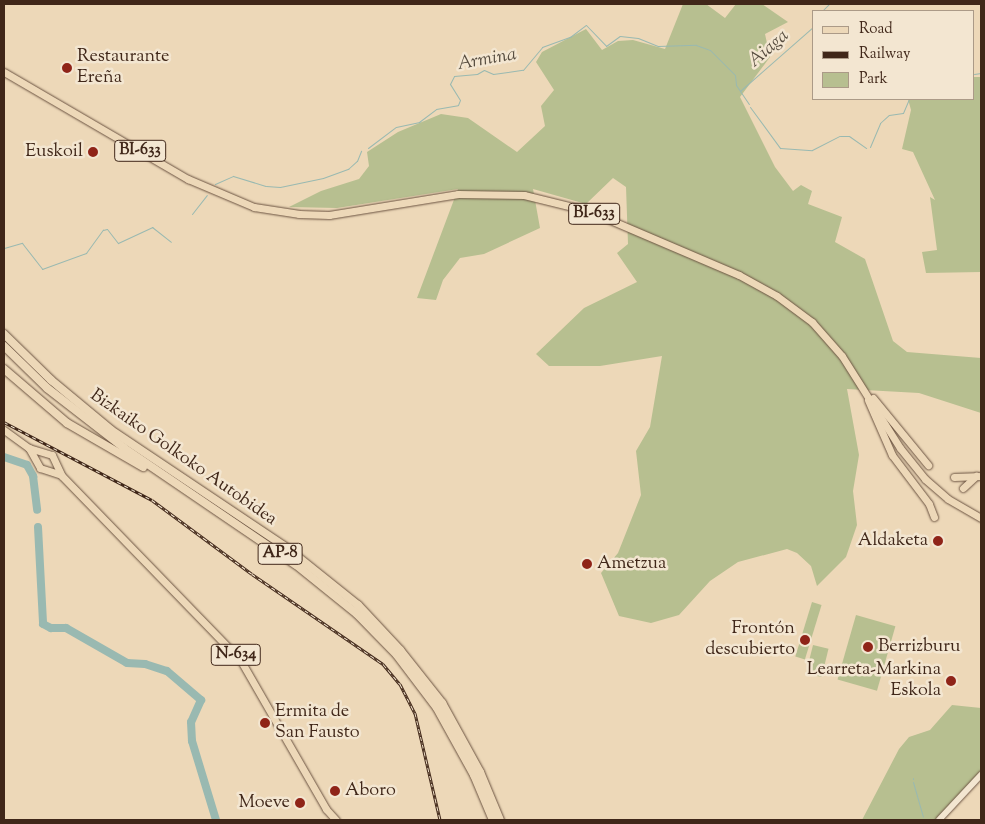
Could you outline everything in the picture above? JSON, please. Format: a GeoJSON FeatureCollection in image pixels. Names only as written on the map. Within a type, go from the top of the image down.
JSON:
{"type":"FeatureCollection","features":[{"type":"Feature","properties":{"kind":"highway"},"geometry":{"type":"LineString","coordinates":[[4,327],[24,354]]}},
{"type":"Feature","properties":{"kind":"highway","name":"Bizkaiko Golkoko Autobidea"},"geometry":{"type":"LineString","coordinates":[[4,334],[24,354],[111,430],[284,546],[358,605],[400,650],[442,703],[480,772],[500,820]]}},
{"type":"Feature","properties":{"kind":"highway","name":"Bizkaiko Golkoko Autobidea"},"geometry":{"type":"LineString","coordinates":[[4,346],[84,418],[193,496],[252,534],[336,595],[397,655],[437,708],[474,775],[493,820]]}},
{"type":"Feature","properties":{"kind":"highway"},"geometry":{"type":"LineString","coordinates":[[4,369],[68,423],[193,496]]}},
{"type":"Feature","properties":{"kind":"main road","name":"BI-633"},"geometry":{"type":"LineString","coordinates":[[4,72],[188,179],[254,207],[299,214],[329,215],[458,194],[492,192],[544,198],[589,212],[739,275],[777,296],[828,338],[865,390],[912,464],[948,499],[978,517]]}},
{"type":"Feature","properties":{"kind":"main road"},"geometry":{"type":"LineString","coordinates":[[856,377],[928,465]]}},
{"type":"Feature","properties":{"kind":"main road"},"geometry":{"type":"LineString","coordinates":[[865,390],[892,455],[929,504],[934,517]]}},
{"type":"Feature","properties":{"kind":"main road","name":"N-634"},"geometry":{"type":"LineString","coordinates":[[4,430],[29,448],[36,458],[38,466],[62,476]]}},
{"type":"Feature","properties":{"kind":"main road","name":"N-634"},"geometry":{"type":"LineString","coordinates":[[29,448],[52,455],[62,476],[241,661],[326,809],[336,820]]}},
{"type":"Feature","properties":{"kind":"main road"},"geometry":{"type":"LineString","coordinates":[[36,458],[43,452]]}},
{"type":"Feature","properties":{"kind":"main road"},"geometry":{"type":"LineString","coordinates":[[46,469],[54,462]]}},
{"type":"Feature","properties":{"kind":"main road"},"geometry":{"type":"LineString","coordinates":[[954,478],[979,476]]}},
{"type":"Feature","properties":{"kind":"main road"},"geometry":{"type":"LineString","coordinates":[[963,488],[979,476]]}},
{"type":"Feature","properties":{"kind":"main road","name":"N-634"},"geometry":{"type":"LineString","coordinates":[[326,809],[329,820]]}},
{"type":"Feature","properties":{"kind":"street"},"geometry":{"type":"LineString","coordinates":[[939,820],[981,775]]}},
{"type":"Feature","properties":{"kind":"green space"},"geometry":{"type":"Polygon","coordinates":[[[683,4],[706,4],[725,18],[736,4],[762,4],[788,22],[765,34],[770,57],[740,97],[775,167],[793,191],[801,185],[812,191],[808,204],[842,217],[835,242],[865,259],[893,341],[907,352],[981,358],[981,413],[919,393],[847,389],[859,455],[853,491],[857,525],[846,557],[817,586],[811,566],[797,553],[787,549],[738,562],[710,581],[679,615],[651,623],[619,616],[601,573],[618,553],[641,495],[636,451],[650,427],[662,356],[600,366],[549,366],[536,354],[584,308],[637,282],[617,253],[628,244],[626,187],[613,178],[586,204],[533,189],[540,228],[484,254],[460,258],[443,280],[436,300],[417,298],[458,189],[337,208],[289,207],[321,191],[359,179],[369,166],[367,152],[398,132],[441,114],[468,118],[517,152],[545,126],[541,106],[554,90],[536,62],[542,52],[586,29],[602,50],[618,41],[633,40],[665,49],[683,4]]]}},
{"type":"Feature","properties":{"kind":"green space"},"geometry":{"type":"Polygon","coordinates":[[[975,77],[981,77],[981,272],[926,273],[922,252],[937,250],[930,197],[935,200],[913,152],[902,149],[911,110],[908,100],[975,100],[975,77]]]}},
{"type":"Feature","properties":{"kind":"green space","name":"Frontón descubierto"},"geometry":{"type":"Polygon","coordinates":[[[812,602],[822,605],[805,659],[795,657],[812,602]]]}},
{"type":"Feature","properties":{"kind":"green space","name":"Berrizburu"},"geometry":{"type":"Polygon","coordinates":[[[856,615],[895,626],[877,691],[838,679],[856,615]]]}},
{"type":"Feature","properties":{"kind":"green space"},"geometry":{"type":"Polygon","coordinates":[[[813,645],[829,649],[822,677],[806,673],[813,645]]]}},
{"type":"Feature","properties":{"kind":"green space"},"geometry":{"type":"Polygon","coordinates":[[[952,705],[981,708],[981,771],[936,820],[862,820],[899,749],[909,737],[930,730],[952,705]]]}},
{"type":"Feature","properties":{"kind":"waterway","name":"Aiaga"},"geometry":{"type":"LineString","coordinates":[[823,10],[829,4]]}},
{"type":"Feature","properties":{"kind":"waterway","name":"Armina"},"geometry":{"type":"LineString","coordinates":[[368,148],[396,127],[419,122],[436,109],[458,105],[460,100],[450,84],[454,76],[477,74],[484,70],[493,74],[523,70],[542,47],[570,37],[586,25],[606,46],[620,36],[638,38],[658,46],[696,45],[710,50],[735,75],[736,85],[749,104]]}},
{"type":"Feature","properties":{"kind":"waterway","name":"Aiaga"},"geometry":{"type":"LineString","coordinates":[[740,91],[812,28]]}},
{"type":"Feature","properties":{"kind":"waterway","name":"Armina"},"geometry":{"type":"LineString","coordinates":[[975,74],[981,73]]}},
{"type":"Feature","properties":{"kind":"waterway","name":"Armina"},"geometry":{"type":"LineString","coordinates":[[870,147],[880,123],[889,115],[903,113],[909,100]]}},
{"type":"Feature","properties":{"kind":"waterway","name":"Armina"},"geometry":{"type":"LineString","coordinates":[[750,107],[780,148],[812,150],[840,136],[849,136],[866,148]]}},
{"type":"Feature","properties":{"kind":"waterway","name":"Armina"},"geometry":{"type":"LineString","coordinates":[[215,184],[233,176],[266,186],[280,187],[323,178],[348,169],[357,161],[361,151]]}},
{"type":"Feature","properties":{"kind":"waterway","name":"Armina"},"geometry":{"type":"LineString","coordinates":[[192,214],[207,195]]}},
{"type":"Feature","properties":{"kind":"waterway","name":"Armina"},"geometry":{"type":"LineString","coordinates":[[4,248],[22,243],[42,269],[86,253],[103,230],[107,229],[118,243],[152,227],[171,242]]}},
{"type":"Feature","properties":{"kind":"waterway"},"geometry":{"type":"LineString","coordinates":[[4,457],[27,465],[33,476],[37,510]]}},
{"type":"Feature","properties":{"kind":"waterway"},"geometry":{"type":"LineString","coordinates":[[38,527],[43,624],[51,628],[66,628],[127,663],[145,664],[167,671],[201,700],[191,722],[192,741],[216,820]]}},
{"type":"Feature","properties":{"kind":"waterway"},"geometry":{"type":"LineString","coordinates":[[913,782],[923,817]]}},
{"type":"Feature","properties":{"kind":"railway"},"geometry":{"type":"LineString","coordinates":[[4,422],[152,500],[252,574],[383,664],[400,684],[415,713],[440,820]]}},
{"type":"Feature","properties":{"kind":"place","name":"Restaurante Ereña"},"geometry":{"type":"Point","coordinates":[67,68]}},
{"type":"Feature","properties":{"kind":"place","name":"Euskoil"},"geometry":{"type":"Point","coordinates":[93,152]}},
{"type":"Feature","properties":{"kind":"place","name":"Aldaketa"},"geometry":{"type":"Point","coordinates":[938,541]}},
{"type":"Feature","properties":{"kind":"place","name":"Ametzua"},"geometry":{"type":"Point","coordinates":[587,564]}},
{"type":"Feature","properties":{"kind":"place","name":"Frontón descubierto"},"geometry":{"type":"Point","coordinates":[805,640]}},
{"type":"Feature","properties":{"kind":"place","name":"Berrizburu"},"geometry":{"type":"Point","coordinates":[868,647]}},
{"type":"Feature","properties":{"kind":"place","name":"Learreta-Markina Eskola"},"geometry":{"type":"Point","coordinates":[951,681]}},
{"type":"Feature","properties":{"kind":"place","name":"Ermita de San Fausto"},"geometry":{"type":"Point","coordinates":[265,723]}},
{"type":"Feature","properties":{"kind":"place","name":"Aboro"},"geometry":{"type":"Point","coordinates":[335,791]}},
{"type":"Feature","properties":{"kind":"place","name":"Moeve"},"geometry":{"type":"Point","coordinates":[300,803]}}]}
